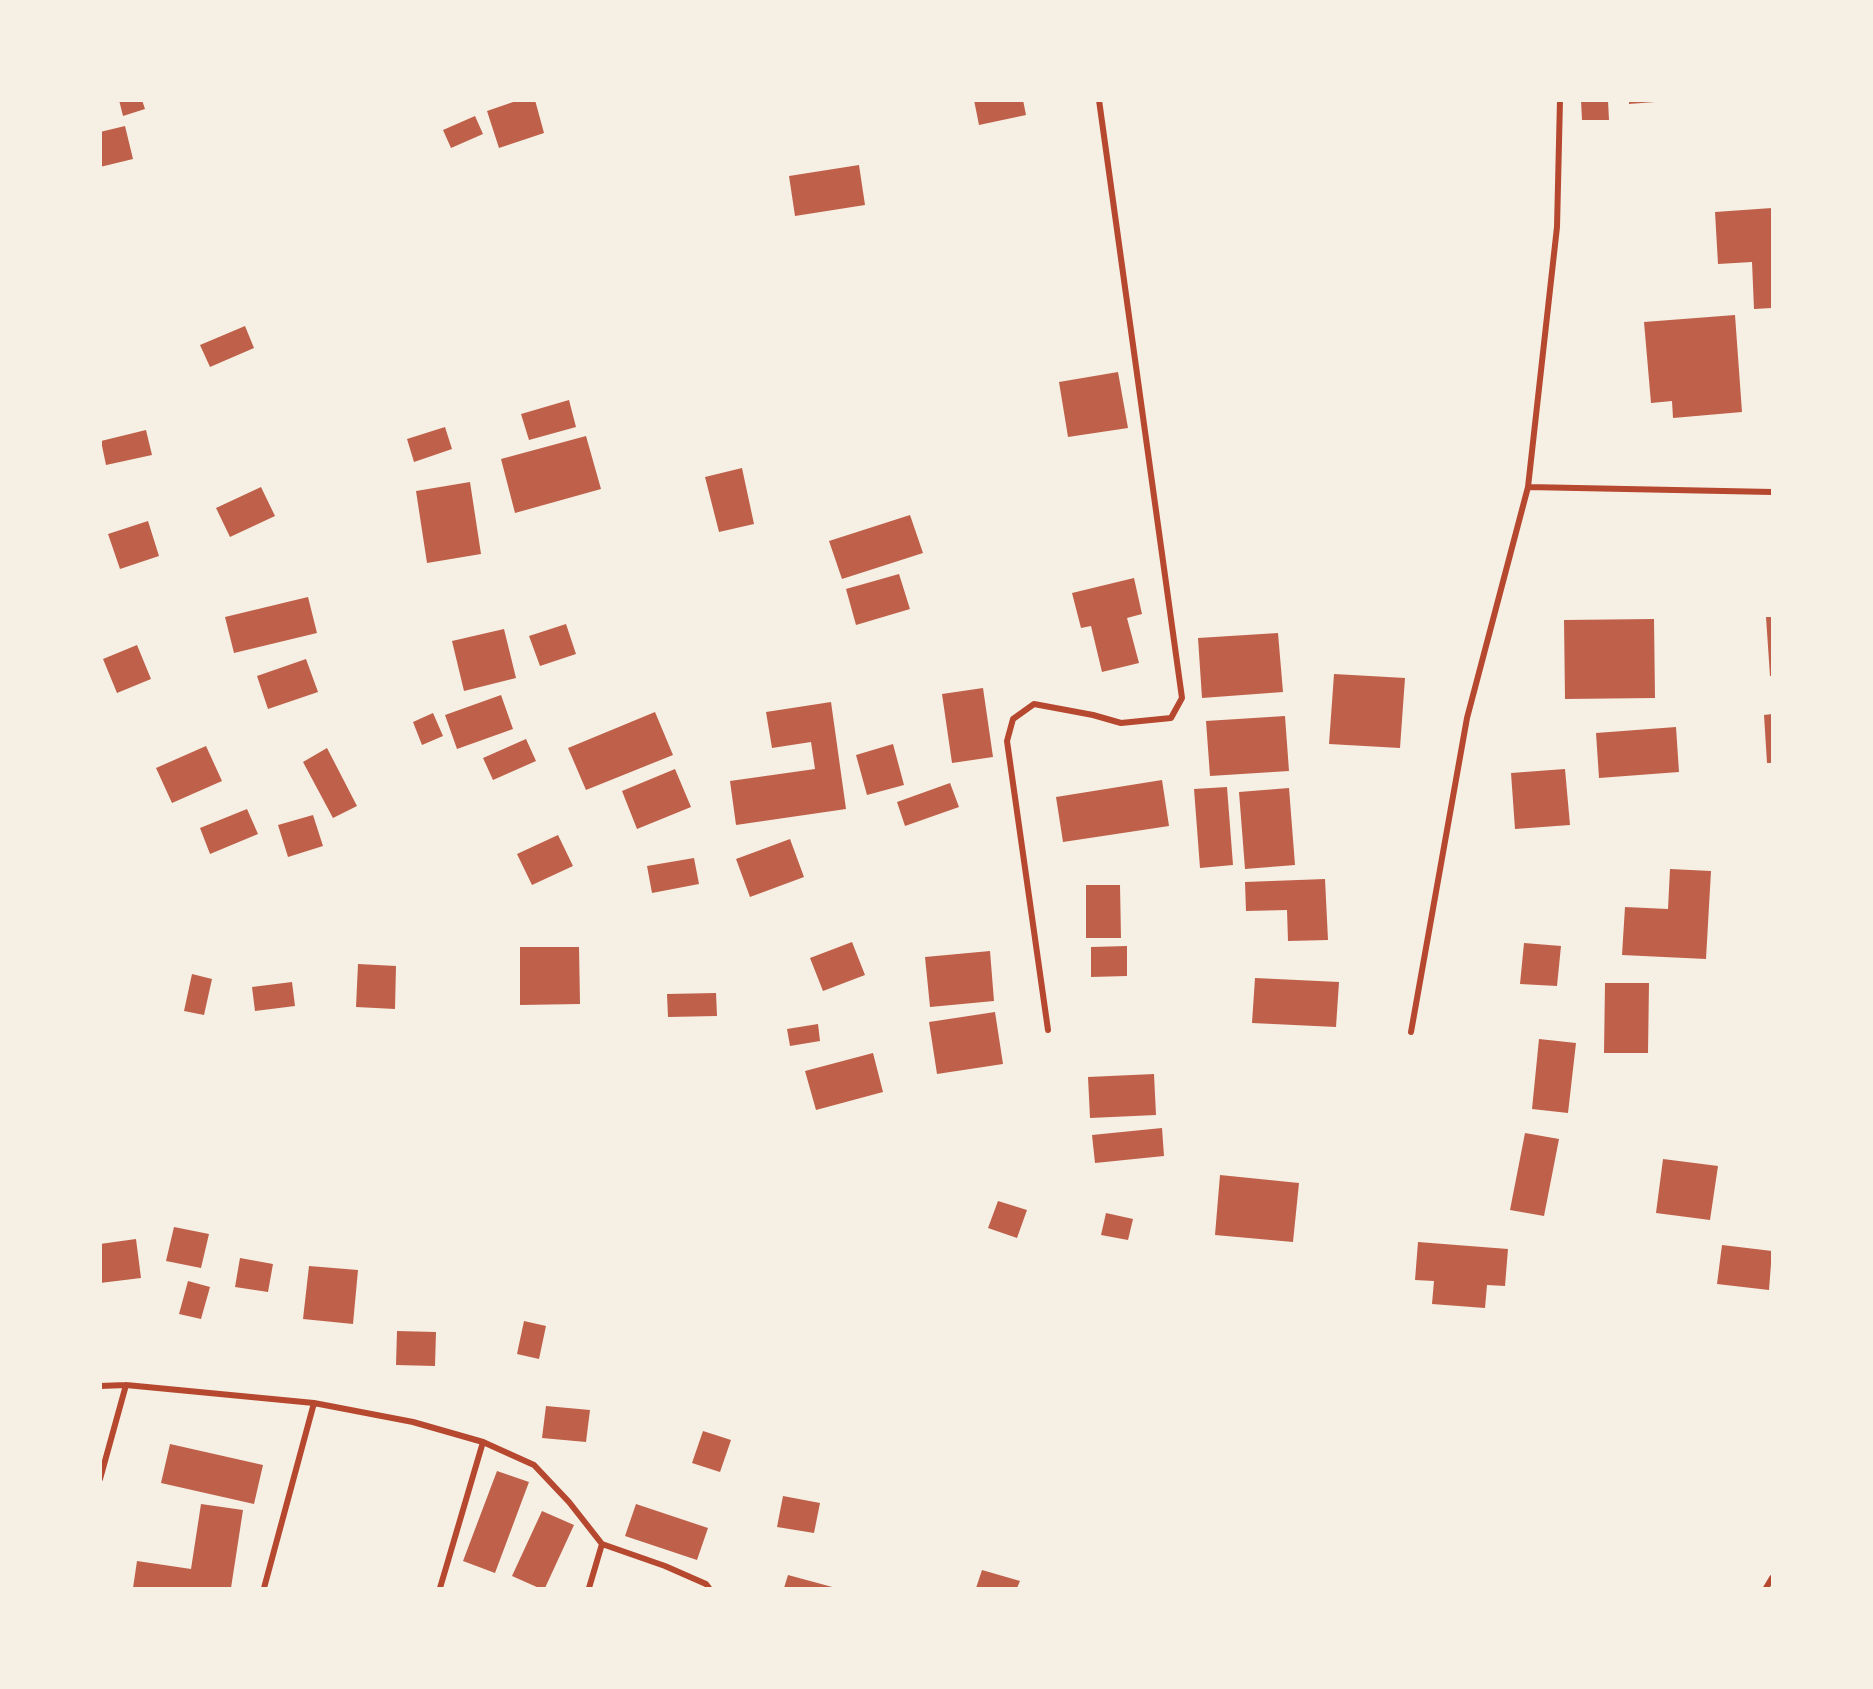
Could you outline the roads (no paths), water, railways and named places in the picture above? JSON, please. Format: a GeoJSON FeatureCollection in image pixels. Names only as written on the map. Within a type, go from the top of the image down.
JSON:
{"type":"FeatureCollection","features":[{"type":"Feature","properties":{"kind":"street"},"geometry":{"type":"LineString","coordinates":[[1048,1030],[1007,741],[1013,719],[1034,704],[1093,715],[1121,723],[1171,718],[1182,698],[1099,100]]}},
{"type":"Feature","properties":{"kind":"street"},"geometry":{"type":"LineString","coordinates":[[1411,1032],[1467,718],[1528,487],[1557,227],[1560,100]]}},
{"type":"Feature","properties":{"kind":"street"},"geometry":{"type":"LineString","coordinates":[[1528,487],[1773,492]]}},
{"type":"Feature","properties":{"kind":"street"},"geometry":{"type":"LineString","coordinates":[[100,1386],[126,1385],[314,1403],[412,1422],[483,1442],[534,1465],[569,1502],[602,1544],[665,1566],[706,1584],[709,1588]]}},
{"type":"Feature","properties":{"kind":"street"},"geometry":{"type":"LineString","coordinates":[[100,1479],[126,1385]]}},
{"type":"Feature","properties":{"kind":"street"},"geometry":{"type":"LineString","coordinates":[[264,1588],[314,1403]]}},
{"type":"Feature","properties":{"kind":"street"},"geometry":{"type":"LineString","coordinates":[[440,1588],[483,1442]]}},
{"type":"Feature","properties":{"kind":"street"},"geometry":{"type":"LineString","coordinates":[[589,1588],[602,1544]]}},
{"type":"Feature","properties":{"kind":"street"},"geometry":{"type":"LineString","coordinates":[[1766,1588],[1773,1578]]}}]}
